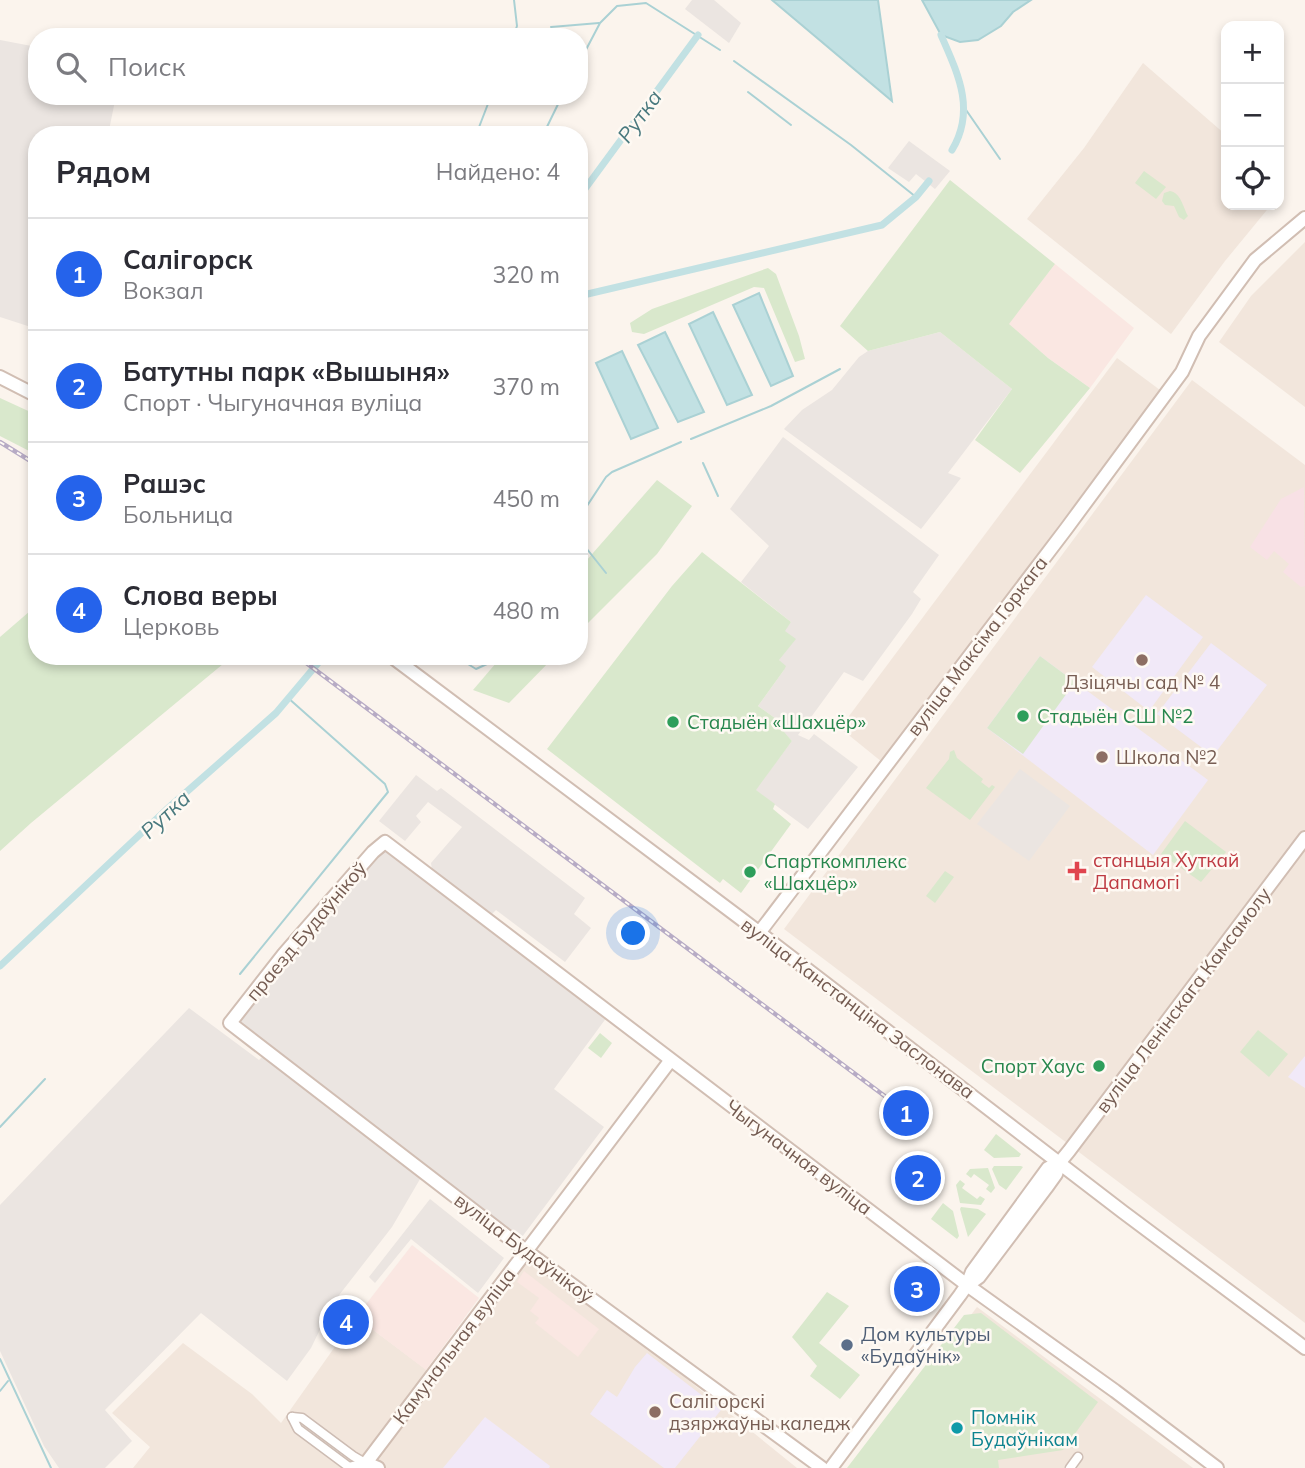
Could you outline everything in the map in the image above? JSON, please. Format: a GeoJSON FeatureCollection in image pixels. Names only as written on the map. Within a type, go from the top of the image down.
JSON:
{"type":"FeatureCollection","features":[{"type":"Feature","properties":{"kind":"main road","name":"вуліца Максіма Горкага"},"geometry":{"type":"LineString","coordinates":[[759,933],[1182,372],[1199,336],[1255,260],[1305,218]]}},
{"type":"Feature","properties":{"kind":"main road"},"geometry":{"type":"LineString","coordinates":[[0,377],[28,391]]}},
{"type":"Feature","properties":{"kind":"main road","name":"вуліца Канстанціна Заслонава"},"geometry":{"type":"LineString","coordinates":[[403,665],[1305,1348]]}},
{"type":"Feature","properties":{"kind":"main road","name":"вуліца Ленінскага Камсамолу"},"geometry":{"type":"LineString","coordinates":[[831,1468],[967,1285],[972,1272],[1048,1168],[1060,1162],[1305,838]]}},
{"type":"Feature","properties":{"kind":"main road","name":"праезд Будаўнікоў"},"geometry":{"type":"LineString","coordinates":[[230,1023],[284,954],[373,852],[385,842]]}},
{"type":"Feature","properties":{"kind":"main road","name":"Чыгуначная вуліца"},"geometry":{"type":"LineString","coordinates":[[385,842],[967,1285],[1217,1468]]}},
{"type":"Feature","properties":{"kind":"main road","name":"вуліца Будаўнікоў"},"geometry":{"type":"LineString","coordinates":[[230,1023],[526,1251],[822,1468]]}},
{"type":"Feature","properties":{"kind":"main road","name":"Камунальная вуліца"},"geometry":{"type":"LineString","coordinates":[[372,1466],[526,1251],[670,1061]]}},
{"type":"Feature","properties":{"kind":"street"},"geometry":{"type":"LineString","coordinates":[[292,1417],[302,1418],[353,1456],[372,1466],[349,1467],[298,1429],[292,1417]]}},
{"type":"Feature","properties":{"kind":"street"},"geometry":{"type":"LineString","coordinates":[[1070,1468],[1078,1457]]}},
{"type":"Feature","properties":{"kind":"shaded area"},"geometry":{"type":"Polygon","coordinates":[[[692,0],[714,0],[741,23],[729,43],[685,9],[692,0]]]}},
{"type":"Feature","properties":{"kind":"shaded area"},"geometry":{"type":"Polygon","coordinates":[[[0,40],[28,45],[28,105],[114,105],[110,126],[28,126],[28,326],[0,317],[0,40]]]}},
{"type":"Feature","properties":{"kind":"shaded area"},"geometry":{"type":"Polygon","coordinates":[[[1143,63],[1221,131],[1221,210],[1267,210],[1171,334],[1027,219],[1084,148],[1143,63]]]}},
{"type":"Feature","properties":{"kind":"shaded area"},"geometry":{"type":"Polygon","coordinates":[[[909,141],[950,171],[935,189],[916,174],[909,182],[888,168],[909,141]]]}},
{"type":"Feature","properties":{"kind":"shaded area"},"geometry":{"type":"Polygon","coordinates":[[[1305,242],[1305,407],[1219,342],[1251,296],[1305,242]]]}},
{"type":"Feature","properties":{"kind":"shaded area"},"geometry":{"type":"Polygon","coordinates":[[[1055,264],[1134,328],[1090,388],[1048,358],[1008,324],[1055,264]]]}},
{"type":"Feature","properties":{"kind":"shaded area"},"geometry":{"type":"Polygon","coordinates":[[[940,332],[1012,389],[948,473],[961,478],[921,529],[784,429],[802,410],[832,390],[859,357],[868,351],[940,332]]]}},
{"type":"Feature","properties":{"kind":"shaded area"},"geometry":{"type":"Polygon","coordinates":[[[1117,358],[1160,390],[882,762],[840,728],[1117,358]]]}},
{"type":"Feature","properties":{"kind":"shaded area"},"geometry":{"type":"Polygon","coordinates":[[[1192,380],[1305,465],[1305,1323],[784,929],[1192,380]]]}},
{"type":"Feature","properties":{"kind":"shaded area"},"geometry":{"type":"Polygon","coordinates":[[[783,437],[939,555],[913,592],[921,599],[912,614],[863,681],[844,672],[798,735],[809,740],[814,734],[858,767],[808,829],[755,790],[792,741],[782,730],[786,726],[758,706],[784,670],[779,660],[784,631],[791,622],[741,582],[769,546],[730,509],[783,437]]]}},
{"type":"Feature","properties":{"kind":"shaded area"},"geometry":{"type":"Polygon","coordinates":[[[1304,487],[1305,586],[1301,587],[1283,572],[1289,564],[1274,551],[1267,560],[1250,547],[1281,499],[1304,487]]]}},
{"type":"Feature","properties":{"kind":"shaded area","name":"Дзіцячы сад № 4"},"geometry":{"type":"Polygon","coordinates":[[[1146,595],[1203,637],[1149,711],[1092,667],[1146,595]]]}},
{"type":"Feature","properties":{"kind":"shaded area"},"geometry":{"type":"Polygon","coordinates":[[[1211,643],[1267,685],[1213,756],[1157,714],[1211,643]]]}},
{"type":"Feature","properties":{"kind":"shaded area","name":"Школа №2"},"geometry":{"type":"Polygon","coordinates":[[[1040,656],[1208,780],[1153,855],[987,728],[1040,656]]]}},
{"type":"Feature","properties":{"kind":"shaded area"},"geometry":{"type":"Polygon","coordinates":[[[1020,769],[1070,806],[1029,861],[977,824],[1020,769]]]}},
{"type":"Feature","properties":{"kind":"shaded area"},"geometry":{"type":"Polygon","coordinates":[[[416,775],[437,791],[441,788],[585,898],[574,914],[591,928],[565,962],[496,910],[492,914],[432,870],[431,863],[462,827],[428,802],[416,816],[421,822],[405,841],[379,821],[416,775]]]}},
{"type":"Feature","properties":{"kind":"shaded area"},"geometry":{"type":"Polygon","coordinates":[[[383,847],[607,1017],[554,1089],[604,1127],[519,1241],[234,1023],[383,847]]]}},
{"type":"Feature","properties":{"kind":"shaded area"},"geometry":{"type":"Polygon","coordinates":[[[189,1008],[259,1060],[264,1055],[423,1174],[392,1227],[333,1303],[311,1348],[287,1381],[201,1313],[105,1410],[132,1441],[105,1468],[59,1468],[44,1446],[0,1351],[0,1205],[189,1008]]]}},
{"type":"Feature","properties":{"kind":"shaded area"},"geometry":{"type":"Polygon","coordinates":[[[1305,1056],[1305,1088],[1288,1077],[1305,1056]]]}},
{"type":"Feature","properties":{"kind":"shaded area"},"geometry":{"type":"Polygon","coordinates":[[[430,1199],[504,1258],[478,1293],[411,1239],[375,1283],[369,1277],[430,1199]]]}},
{"type":"Feature","properties":{"kind":"shaded area"},"geometry":{"type":"Polygon","coordinates":[[[412,1245],[479,1298],[426,1370],[356,1317],[412,1245]]]}},
{"type":"Feature","properties":{"kind":"shaded area"},"geometry":{"type":"Polygon","coordinates":[[[529,1251],[797,1468],[133,1468],[150,1447],[112,1413],[183,1343],[252,1394],[281,1423],[356,1317],[436,1377],[529,1251]]]}},
{"type":"Feature","properties":{"kind":"shaded area"},"geometry":{"type":"Polygon","coordinates":[[[524,1271],[599,1329],[578,1357],[535,1323],[539,1318],[530,1311],[539,1298],[517,1282],[524,1271]]]}},
{"type":"Feature","properties":{"kind":"shaded area"},"geometry":{"type":"Polygon","coordinates":[[[977,1307],[1193,1468],[856,1468],[977,1307]]]}},
{"type":"Feature","properties":{"kind":"shaded area","name":"Салігорскі дзяржаўны каледж"},"geometry":{"type":"Polygon","coordinates":[[[647,1353],[721,1410],[675,1468],[664,1468],[590,1414],[607,1390],[617,1397],[647,1353]]]}},
{"type":"Feature","properties":{"kind":"shaded area"},"geometry":{"type":"Polygon","coordinates":[[[485,1417],[550,1466],[549,1468],[443,1468],[485,1417]]]}},
{"type":"Feature","properties":{"kind":"green space"},"geometry":{"type":"Polygon","coordinates":[[[1144,171],[1166,187],[1156,199],[1135,183],[1144,171]]]}},
{"type":"Feature","properties":{"kind":"green space"},"geometry":{"type":"Polygon","coordinates":[[[950,180],[1055,264],[1009,324],[1048,358],[1090,388],[1020,473],[975,440],[1012,389],[940,332],[868,351],[840,326],[950,180]]]}},
{"type":"Feature","properties":{"kind":"green space"},"geometry":{"type":"Polygon","coordinates":[[[1170,191],[1177,194],[1181,201],[1188,216],[1184,220],[1179,217],[1174,206],[1165,205],[1162,201],[1164,193],[1170,191]]]}},
{"type":"Feature","properties":{"kind":"green space"},"geometry":{"type":"Polygon","coordinates":[[[768,268],[776,274],[805,359],[795,362],[764,288],[754,287],[644,334],[632,332],[630,323],[652,309],[768,268]]]}},
{"type":"Feature","properties":{"kind":"green space"},"geometry":{"type":"Polygon","coordinates":[[[0,398],[28,411],[28,450],[0,436],[0,398]]]}},
{"type":"Feature","properties":{"kind":"green space"},"geometry":{"type":"Polygon","coordinates":[[[657,480],[692,506],[657,554],[588,623],[588,559],[657,480]]]}},
{"type":"Feature","properties":{"kind":"green space","name":"Стадыён «Шахцёр»"},"geometry":{"type":"Polygon","coordinates":[[[702,552],[791,622],[785,631],[796,639],[779,660],[786,666],[784,670],[758,706],[779,721],[778,725],[792,741],[756,790],[775,804],[773,809],[791,824],[741,893],[723,879],[720,883],[547,749],[672,586],[702,552]]]}},
{"type":"Feature","properties":{"kind":"green space"},"geometry":{"type":"Polygon","coordinates":[[[28,613],[28,665],[222,665],[0,851],[0,637],[28,613]]]}},
{"type":"Feature","properties":{"kind":"green space","name":"Стадыён СШ №2"},"geometry":{"type":"Polygon","coordinates":[[[1040,656],[1075,682],[1023,754],[987,728],[1040,656]]]}},
{"type":"Feature","properties":{"kind":"green space"},"geometry":{"type":"Polygon","coordinates":[[[494,665],[546,665],[509,703],[473,690],[494,665]]]}},
{"type":"Feature","properties":{"kind":"green space"},"geometry":{"type":"Polygon","coordinates":[[[954,750],[957,758],[983,779],[981,782],[989,788],[992,785],[995,787],[970,820],[926,788],[954,750]]]}},
{"type":"Feature","properties":{"kind":"green space"},"geometry":{"type":"Polygon","coordinates":[[[1185,821],[1226,852],[1201,882],[1161,854],[1185,821]]]}},
{"type":"Feature","properties":{"kind":"green space"},"geometry":{"type":"Polygon","coordinates":[[[945,871],[954,877],[935,903],[926,896],[945,871]]]}},
{"type":"Feature","properties":{"kind":"green space"},"geometry":{"type":"Polygon","coordinates":[[[1258,1030],[1288,1054],[1269,1077],[1240,1052],[1258,1030]]]}},
{"type":"Feature","properties":{"kind":"green space"},"geometry":{"type":"Polygon","coordinates":[[[600,1033],[612,1043],[601,1058],[588,1048],[600,1033]]]}},
{"type":"Feature","properties":{"kind":"green space"},"geometry":{"type":"Polygon","coordinates":[[[996,1134],[1021,1154],[1019,1157],[994,1158],[984,1150],[996,1134]]]}},
{"type":"Feature","properties":{"kind":"green space"},"geometry":{"type":"Polygon","coordinates":[[[994,1166],[1023,1167],[1006,1190],[999,1185],[992,1169],[994,1166]]]}},
{"type":"Feature","properties":{"kind":"green space"},"geometry":{"type":"Polygon","coordinates":[[[988,1168],[995,1188],[991,1193],[986,1189],[989,1185],[974,1174],[971,1178],[966,1174],[970,1169],[988,1168]]]}},
{"type":"Feature","properties":{"kind":"green space"},"geometry":{"type":"Polygon","coordinates":[[[960,1180],[965,1184],[962,1188],[977,1199],[980,1196],[985,1199],[981,1205],[960,1203],[956,1185],[960,1180]]]}},
{"type":"Feature","properties":{"kind":"green space"},"geometry":{"type":"Polygon","coordinates":[[[943,1203],[953,1211],[959,1236],[957,1239],[931,1219],[943,1203]]]}},
{"type":"Feature","properties":{"kind":"green space"},"geometry":{"type":"Polygon","coordinates":[[[960,1209],[978,1209],[986,1214],[968,1237],[960,1209]]]}},
{"type":"Feature","properties":{"kind":"green space"},"geometry":{"type":"Polygon","coordinates":[[[827,1292],[849,1306],[819,1343],[860,1375],[840,1399],[810,1376],[817,1366],[792,1337],[827,1292]]]}},
{"type":"Feature","properties":{"kind":"green space"},"geometry":{"type":"Polygon","coordinates":[[[981,1313],[1098,1402],[1063,1450],[998,1460],[999,1468],[847,1468],[964,1315],[981,1313]]]}},
{"type":"Feature","properties":{"kind":"water"},"geometry":{"type":"Polygon","coordinates":[[[772,0],[878,0],[892,101],[772,0]]]}},
{"type":"Feature","properties":{"kind":"water"},"geometry":{"type":"Polygon","coordinates":[[[922,0],[1031,0],[1013,12],[1001,26],[978,40],[960,42],[941,35],[922,0]]]}},
{"type":"Feature","properties":{"kind":"water"},"geometry":{"type":"Polygon","coordinates":[[[759,293],[793,376],[771,386],[733,305],[759,293]]]}},
{"type":"Feature","properties":{"kind":"water"},"geometry":{"type":"Polygon","coordinates":[[[713,312],[752,395],[727,405],[689,324],[713,312]]]}},
{"type":"Feature","properties":{"kind":"water"},"geometry":{"type":"Polygon","coordinates":[[[665,332],[704,412],[678,422],[638,345],[665,332]]]}},
{"type":"Feature","properties":{"kind":"water"},"geometry":{"type":"Polygon","coordinates":[[[622,351],[658,428],[631,439],[596,363],[622,351]]]}},
{"type":"Feature","properties":{"kind":"waterway"},"geometry":{"type":"LineString","coordinates":[[514,0],[516,28]]}},
{"type":"Feature","properties":{"kind":"waterway"},"geometry":{"type":"LineString","coordinates":[[588,46],[600,23],[617,6],[646,3],[720,50]]}},
{"type":"Feature","properties":{"kind":"waterway"},"geometry":{"type":"LineString","coordinates":[[551,27],[599,23]]}},
{"type":"Feature","properties":{"kind":"waterway","name":"Рутка"},"geometry":{"type":"LineString","coordinates":[[588,185],[698,35]]}},
{"type":"Feature","properties":{"kind":"waterway"},"geometry":{"type":"LineString","coordinates":[[941,35],[958,78],[964,106],[963,121],[952,150]]}},
{"type":"Feature","properties":{"kind":"waterway"},"geometry":{"type":"LineString","coordinates":[[734,61],[851,145],[916,197]]}},
{"type":"Feature","properties":{"kind":"waterway"},"geometry":{"type":"LineString","coordinates":[[748,92],[791,125]]}},
{"type":"Feature","properties":{"kind":"waterway"},"geometry":{"type":"LineString","coordinates":[[479,126],[488,105]]}},
{"type":"Feature","properties":{"kind":"waterway"},"geometry":{"type":"LineString","coordinates":[[547,126],[558,105]]}},
{"type":"Feature","properties":{"kind":"waterway"},"geometry":{"type":"LineString","coordinates":[[964,107],[1000,159]]}},
{"type":"Feature","properties":{"kind":"waterway"},"geometry":{"type":"LineString","coordinates":[[588,294],[882,225],[916,197],[929,181]]}},
{"type":"Feature","properties":{"kind":"waterway"},"geometry":{"type":"LineString","coordinates":[[691,439],[771,406],[840,369]]}},
{"type":"Feature","properties":{"kind":"waterway"},"geometry":{"type":"LineString","coordinates":[[588,504],[612,472],[681,442]]}},
{"type":"Feature","properties":{"kind":"waterway"},"geometry":{"type":"LineString","coordinates":[[703,463],[718,496]]}},
{"type":"Feature","properties":{"kind":"waterway"},"geometry":{"type":"LineString","coordinates":[[588,550],[606,573]]}},
{"type":"Feature","properties":{"kind":"waterway","name":"Рутка"},"geometry":{"type":"LineString","coordinates":[[0,966],[166,810],[276,713],[316,665]]}},
{"type":"Feature","properties":{"kind":"waterway"},"geometry":{"type":"LineString","coordinates":[[470,665],[476,669],[485,665]]}},
{"type":"Feature","properties":{"kind":"waterway"},"geometry":{"type":"LineString","coordinates":[[240,974],[388,792],[385,784],[287,697]]}},
{"type":"Feature","properties":{"kind":"waterway"},"geometry":{"type":"LineString","coordinates":[[0,1127],[45,1079]]}},
{"type":"Feature","properties":{"kind":"waterway"},"geometry":{"type":"LineString","coordinates":[[0,1359],[51,1468]]}},
{"type":"Feature","properties":{"kind":"waterway"},"geometry":{"type":"LineString","coordinates":[[0,1391],[8,1381]]}},
{"type":"Feature","properties":{"kind":"railway"},"geometry":{"type":"LineString","coordinates":[[0,442],[28,459]]}},
{"type":"Feature","properties":{"kind":"railway"},"geometry":{"type":"LineString","coordinates":[[309,665],[922,1124]]}},
{"type":"Feature","properties":{"kind":"place","name":"Дзіцячы сад № 4"},"geometry":{"type":"Point","coordinates":[1142,660]}},
{"type":"Feature","properties":{"kind":"place","name":"Стадыён СШ №2"},"geometry":{"type":"Point","coordinates":[1023,716]}},
{"type":"Feature","properties":{"kind":"place","name":"Стадыён «Шахцёр»"},"geometry":{"type":"Point","coordinates":[673,722]}},
{"type":"Feature","properties":{"kind":"place","name":"Школа №2"},"geometry":{"type":"Point","coordinates":[1102,757]}},
{"type":"Feature","properties":{"kind":"place","name":"станцыя Хуткай Дапамогі"},"geometry":{"type":"Point","coordinates":[1077,871]}},
{"type":"Feature","properties":{"kind":"place","name":"Спарткомплекс «Шахцёр»"},"geometry":{"type":"Point","coordinates":[750,872]}},
{"type":"Feature","properties":{"kind":"place","name":"Спорт Хаус"},"geometry":{"type":"Point","coordinates":[1099,1066]}},
{"type":"Feature","properties":{"kind":"place","name":"Салігорск"},"geometry":{"type":"Point","coordinates":[906,1113]}},
{"type":"Feature","properties":{"kind":"place","name":"Батутны парк «Вышыня»"},"geometry":{"type":"Point","coordinates":[918,1178]}},
{"type":"Feature","properties":{"kind":"place","name":"Рашэс"},"geometry":{"type":"Point","coordinates":[917,1289]}},
{"type":"Feature","properties":{"kind":"place","name":"Слова веры"},"geometry":{"type":"Point","coordinates":[346,1322]}},
{"type":"Feature","properties":{"kind":"place","name":"Дом культуры «Будаўнік»"},"geometry":{"type":"Point","coordinates":[847,1345]}},
{"type":"Feature","properties":{"kind":"place","name":"Салігорскі дзяржаўны каледж"},"geometry":{"type":"Point","coordinates":[655,1412]}},
{"type":"Feature","properties":{"kind":"place","name":"Помнік Будаўнікам"},"geometry":{"type":"Point","coordinates":[957,1428]}}]}
